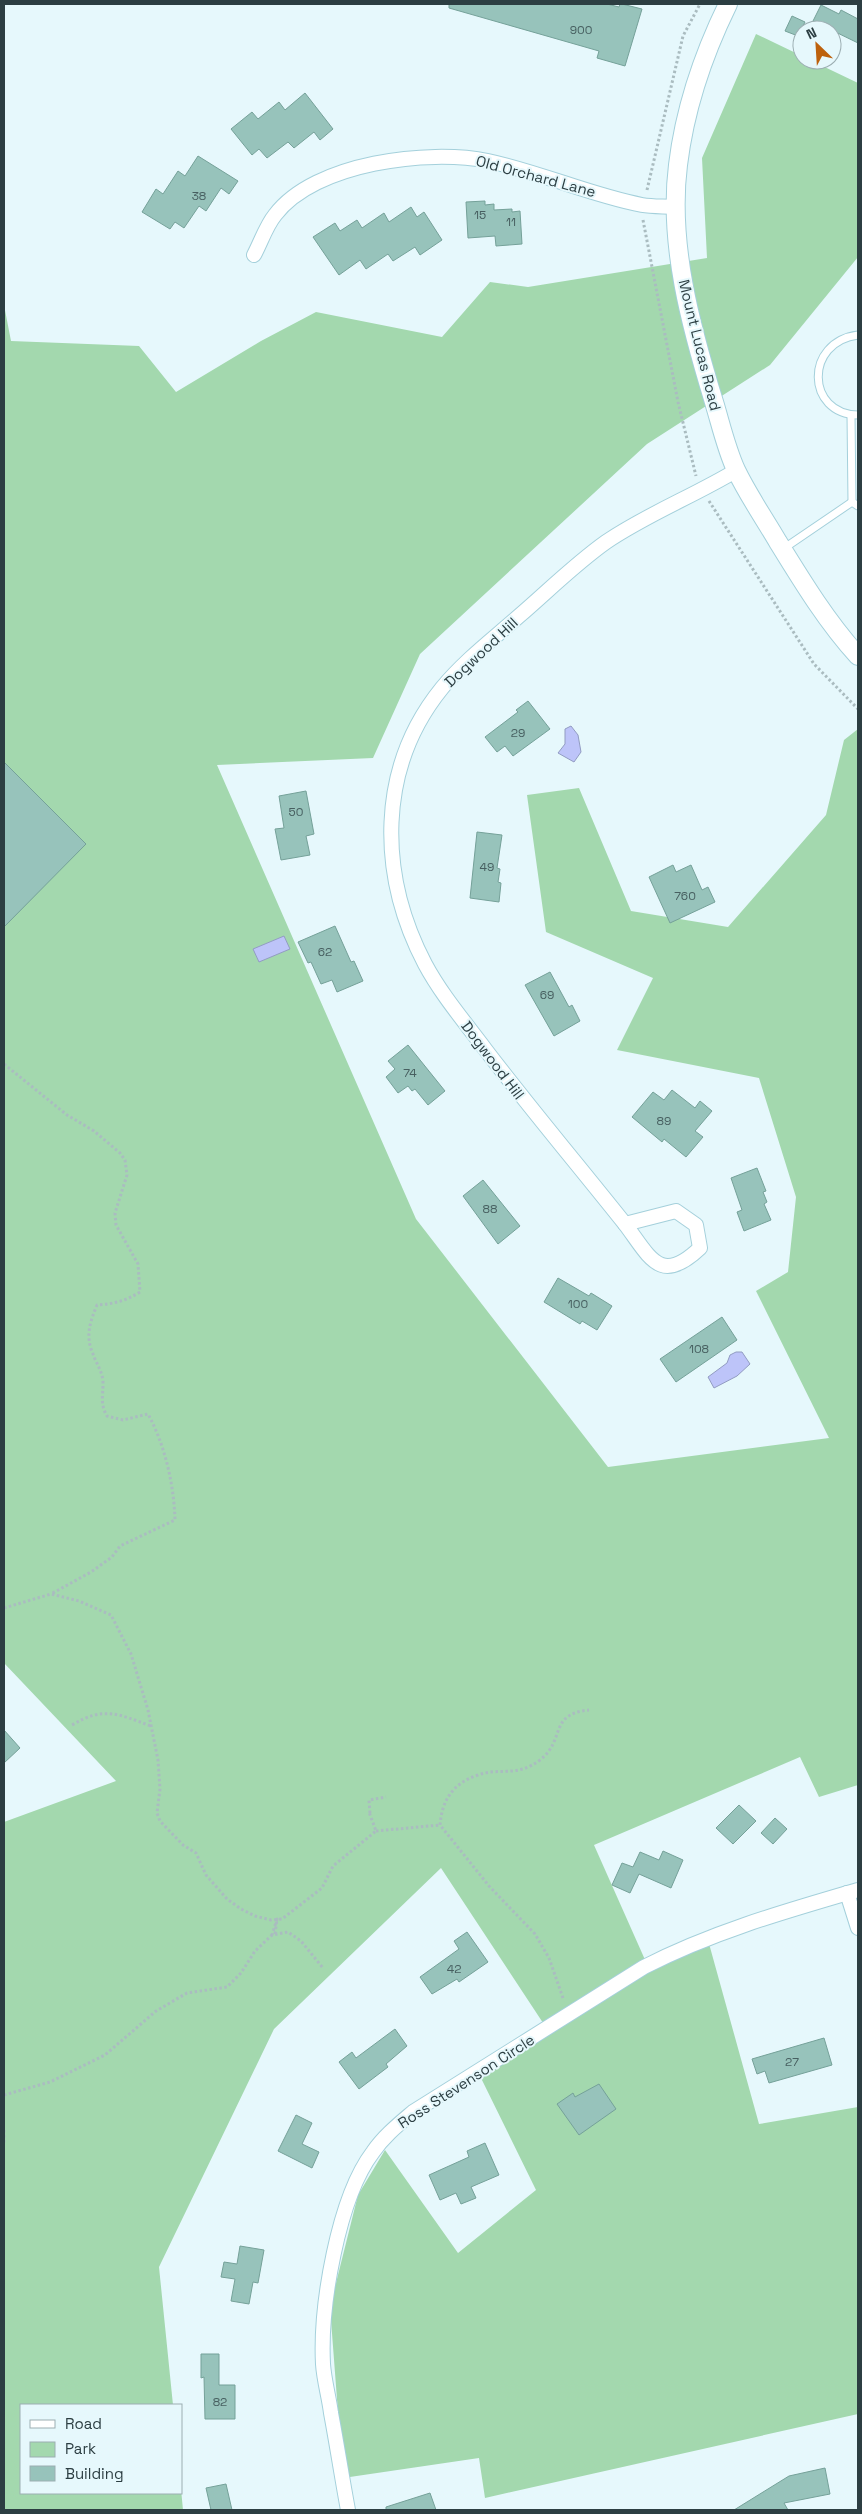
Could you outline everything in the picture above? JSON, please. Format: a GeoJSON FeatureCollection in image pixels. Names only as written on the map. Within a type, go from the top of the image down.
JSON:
{"type":"FeatureCollection","features":[{"type":"Feature","properties":{"kind":"street","name":"Mount Lucas Road"},"geometry":{"type":"LineString","coordinates":[[728,4],[712,36],[691,97],[677,167],[676,207],[679,250],[686,297],[703,366],[736,470],[783,550],[828,617],[858,656]]}},
{"type":"Feature","properties":{"kind":"street","name":"Old Orchard Lane"},"geometry":{"type":"LineString","coordinates":[[254,255],[275,214],[296,196],[320,181],[363,167],[421,157],[455,157],[488,161],[643,205],[676,207]]}},
{"type":"Feature","properties":{"kind":"street","name":"Dogwood Hill"},"geometry":{"type":"LineString","coordinates":[[625,1224],[676,1211],[696,1225],[700,1248],[685,1262],[670,1267],[655,1264],[625,1224],[544,1127],[444,995],[426,966],[410,934],[399,900],[392,866],[391,807],[398,774],[409,743],[424,714],[443,687],[465,664],[606,542],[648,517],[703,491],[736,470]]}},
{"type":"Feature","properties":{"kind":"street","name":"Ross Stevenson Circle"},"geometry":{"type":"LineString","coordinates":[[348,2510],[323,2365],[323,2331],[327,2292],[345,2207],[357,2177],[372,2152],[391,2130],[413,2112],[644,1967],[681,1948],[853,1891],[858,1928]]}},
{"type":"Feature","properties":{"kind":"lane"},"geometry":{"type":"LineString","coordinates":[[783,550],[855,504],[855,415],[838,410],[828,402],[820,390],[818,377],[819,364],[825,352],[840,340],[858,335]]}},
{"type":"Feature","properties":{"kind":"path"},"geometry":{"type":"LineString","coordinates":[[4,1064],[67,1116],[94,1131],[120,1153],[125,1160],[127,1175],[115,1213],[116,1225],[138,1264],[140,1292],[117,1302],[97,1305],[88,1328],[89,1341],[103,1382],[101,1396],[103,1408],[107,1416],[122,1420],[148,1414],[156,1431],[174,1500],[175,1520],[120,1546],[112,1557],[91,1572],[51,1594],[4,1608]]}},
{"type":"Feature","properties":{"kind":"path"},"geometry":{"type":"LineString","coordinates":[[51,1594],[79,1601],[111,1615],[131,1654],[151,1727],[160,1777],[157,1813],[164,1827],[196,1853],[206,1876],[227,1899],[255,1916],[282,1919],[322,1888],[333,1866],[376,1831],[440,1825]]}},
{"type":"Feature","properties":{"kind":"path"},"geometry":{"type":"LineString","coordinates":[[563,1998],[549,1958],[535,1934],[489,1886],[440,1825],[442,1807],[455,1787],[479,1774],[508,1773],[532,1767],[547,1755],[562,1721],[572,1712],[589,1710]]}},
{"type":"Feature","properties":{"kind":"path"},"geometry":{"type":"LineString","coordinates":[[72,1725],[97,1713],[118,1715],[151,1727]]}},
{"type":"Feature","properties":{"kind":"path"},"geometry":{"type":"LineString","coordinates":[[376,1831],[369,1812],[369,1800],[386,1798]]}},
{"type":"Feature","properties":{"kind":"path"},"geometry":{"type":"LineString","coordinates":[[274,1934],[277,1919]]}},
{"type":"Feature","properties":{"kind":"path"},"geometry":{"type":"LineString","coordinates":[[4,2095],[50,2082],[105,2055],[156,2011],[187,1993],[226,1987],[241,1973],[254,1951],[274,1934],[288,1932],[300,1942],[323,1968]]}},
{"type":"Feature","properties":{"kind":"path"},"geometry":{"type":"LineString","coordinates":[[4,2130],[4,2145]]}},
{"type":"Feature","properties":{"kind":"green space"},"geometry":{"type":"Polygon","coordinates":[[[756,34],[792,51],[792,70],[831,70],[858,83],[858,257],[770,365],[647,444],[420,654],[373,758],[217,765],[416,1219],[608,1467],[829,1438],[756,1291],[788,1272],[796,1197],[759,1078],[617,1050],[653,978],[546,932],[527,795],[579,788],[631,911],[728,927],[826,815],[844,740],[858,729],[858,1785],[819,1797],[800,1757],[594,1845],[646,1962],[708,1940],[759,2124],[858,2107],[858,2414],[485,2498],[479,2458],[343,2478],[330,2307],[358,2195],[385,2150],[458,2253],[536,2190],[480,2076],[549,2032],[441,1868],[274,2029],[159,2267],[173,2404],[20,2404],[20,2494],[181,2494],[183,2510],[4,2510],[4,1822],[116,1781],[4,1663],[4,305],[11,341],[139,346],[176,392],[261,341],[316,312],[442,337],[490,282],[528,287],[707,258],[702,158],[756,34]]]}},
{"type":"Feature","properties":{"kind":"water"},"geometry":{"type":"Polygon","coordinates":[[[571,726],[578,735],[581,752],[574,762],[558,753],[565,744],[565,729],[571,726]]]}},
{"type":"Feature","properties":{"kind":"water"},"geometry":{"type":"Polygon","coordinates":[[[284,936],[290,949],[259,962],[253,949],[284,936]]]}},
{"type":"Feature","properties":{"kind":"water"},"geometry":{"type":"Polygon","coordinates":[[[742,1352],[750,1364],[737,1376],[714,1388],[708,1377],[727,1363],[730,1355],[742,1352]]]}},
{"type":"Feature","properties":{"kind":"building"},"geometry":{"type":"Polygon","coordinates":[[[449,4],[607,4],[619,7],[622,4],[642,9],[625,66],[597,58],[599,51],[449,8],[449,4]]]}},
{"type":"Feature","properties":{"kind":"building"},"geometry":{"type":"Polygon","coordinates":[[[821,5],[839,14],[841,10],[858,19],[858,43],[842,35],[842,20],[814,20],[821,5]]]}},
{"type":"Feature","properties":{"kind":"building"},"geometry":{"type":"Polygon","coordinates":[[[792,16],[801,20],[792,20],[792,34],[785,31],[792,16]]]}},
{"type":"Feature","properties":{"kind":"building"},"geometry":{"type":"Polygon","coordinates":[[[305,93],[333,129],[320,140],[314,132],[294,148],[288,142],[267,158],[259,149],[252,155],[231,129],[252,112],[258,119],[279,102],[285,110],[305,93]]]}},
{"type":"Feature","properties":{"kind":"building"},"geometry":{"type":"Polygon","coordinates":[[[198,156],[238,181],[229,194],[221,188],[206,211],[199,206],[184,228],[175,222],[170,229],[142,212],[156,189],[163,194],[178,171],[185,176],[198,156]]]}},
{"type":"Feature","properties":{"kind":"building"},"geometry":{"type":"Polygon","coordinates":[[[485,201],[485,205],[494,204],[494,210],[512,209],[512,212],[520,211],[522,244],[496,246],[495,236],[468,238],[466,202],[485,201]]]}},
{"type":"Feature","properties":{"kind":"building"},"geometry":{"type":"Polygon","coordinates":[[[411,207],[417,217],[424,212],[442,240],[420,255],[415,247],[393,261],[388,254],[366,269],[360,260],[339,275],[313,237],[335,223],[340,231],[357,220],[362,228],[384,213],[389,222],[411,207]]]}},
{"type":"Feature","properties":{"kind":"building"},"geometry":{"type":"Polygon","coordinates":[[[528,701],[550,729],[513,756],[505,746],[497,752],[485,737],[518,712],[516,710],[528,701]]]}},
{"type":"Feature","properties":{"kind":"building"},"geometry":{"type":"Polygon","coordinates":[[[4,762],[86,844],[4,927],[4,762]]]}},
{"type":"Feature","properties":{"kind":"building"},"geometry":{"type":"Polygon","coordinates":[[[306,791],[314,834],[306,836],[310,855],[281,860],[275,829],[284,828],[279,796],[306,791]]]}},
{"type":"Feature","properties":{"kind":"building"},"geometry":{"type":"Polygon","coordinates":[[[477,832],[502,835],[497,868],[500,869],[498,882],[501,883],[499,902],[470,898],[477,832]]]}},
{"type":"Feature","properties":{"kind":"building"},"geometry":{"type":"Polygon","coordinates":[[[673,865],[676,872],[691,865],[702,890],[708,887],[715,902],[670,923],[649,877],[673,865]]]}},
{"type":"Feature","properties":{"kind":"building"},"geometry":{"type":"Polygon","coordinates":[[[335,926],[351,962],[354,961],[363,981],[337,992],[332,980],[321,984],[311,962],[308,963],[298,942],[335,926]]]}},
{"type":"Feature","properties":{"kind":"building"},"geometry":{"type":"Polygon","coordinates":[[[550,972],[569,1007],[572,1005],[580,1021],[554,1036],[525,985],[550,972]]]}},
{"type":"Feature","properties":{"kind":"building"},"geometry":{"type":"Polygon","coordinates":[[[408,1045],[445,1091],[428,1105],[415,1089],[412,1091],[408,1086],[398,1093],[386,1077],[395,1069],[388,1061],[408,1045]]]}},
{"type":"Feature","properties":{"kind":"building"},"geometry":{"type":"Polygon","coordinates":[[[672,1090],[695,1108],[700,1101],[712,1111],[695,1131],[703,1137],[686,1157],[664,1139],[662,1142],[632,1117],[653,1092],[664,1100],[672,1090]]]}},
{"type":"Feature","properties":{"kind":"building"},"geometry":{"type":"Polygon","coordinates":[[[757,1168],[766,1191],[763,1192],[767,1202],[764,1204],[771,1220],[744,1231],[737,1212],[742,1210],[731,1178],[757,1168]]]}},
{"type":"Feature","properties":{"kind":"building"},"geometry":{"type":"Polygon","coordinates":[[[483,1180],[520,1226],[498,1244],[463,1196],[483,1180]]]}},
{"type":"Feature","properties":{"kind":"building"},"geometry":{"type":"Polygon","coordinates":[[[558,1278],[589,1296],[591,1293],[612,1306],[597,1330],[582,1321],[580,1324],[544,1302],[558,1278]]]}},
{"type":"Feature","properties":{"kind":"building"},"geometry":{"type":"Polygon","coordinates":[[[722,1317],[737,1340],[676,1382],[660,1359],[722,1317]]]}},
{"type":"Feature","properties":{"kind":"building"},"geometry":{"type":"Polygon","coordinates":[[[4,1730],[20,1748],[4,1763],[4,1730]]]}},
{"type":"Feature","properties":{"kind":"building"},"geometry":{"type":"Polygon","coordinates":[[[739,1805],[756,1821],[733,1844],[716,1828],[739,1805]]]}},
{"type":"Feature","properties":{"kind":"building"},"geometry":{"type":"Polygon","coordinates":[[[775,1818],[787,1829],[773,1844],[761,1833],[775,1818]]]}},
{"type":"Feature","properties":{"kind":"building"},"geometry":{"type":"Polygon","coordinates":[[[663,1851],[683,1860],[671,1888],[639,1874],[630,1893],[612,1885],[622,1863],[633,1867],[640,1852],[659,1860],[663,1851]]]}},
{"type":"Feature","properties":{"kind":"building"},"geometry":{"type":"Polygon","coordinates":[[[467,1932],[488,1962],[459,1982],[457,1979],[432,1994],[420,1977],[459,1949],[454,1941],[467,1932]]]}},
{"type":"Feature","properties":{"kind":"building"},"geometry":{"type":"Polygon","coordinates":[[[395,2029],[407,2046],[386,2064],[388,2067],[359,2089],[339,2062],[352,2052],[356,2058],[395,2029]]]}},
{"type":"Feature","properties":{"kind":"building"},"geometry":{"type":"Polygon","coordinates":[[[824,2038],[832,2065],[769,2083],[765,2071],[757,2074],[752,2059],[824,2038]]]}},
{"type":"Feature","properties":{"kind":"building"},"geometry":{"type":"Polygon","coordinates":[[[599,2084],[616,2109],[579,2135],[557,2104],[573,2093],[575,2097],[599,2084]]]}},
{"type":"Feature","properties":{"kind":"building"},"geometry":{"type":"Polygon","coordinates":[[[296,2115],[312,2123],[302,2144],[319,2152],[312,2168],[278,2151],[296,2115]]]}},
{"type":"Feature","properties":{"kind":"building"},"geometry":{"type":"Polygon","coordinates":[[[485,2143],[499,2175],[471,2187],[476,2198],[461,2204],[456,2193],[440,2200],[429,2175],[469,2157],[467,2151],[485,2143]]]}},
{"type":"Feature","properties":{"kind":"building"},"geometry":{"type":"Polygon","coordinates":[[[240,2246],[264,2250],[258,2283],[253,2282],[249,2304],[231,2301],[235,2279],[221,2277],[224,2262],[237,2264],[240,2246]]]}},
{"type":"Feature","properties":{"kind":"building"},"geometry":{"type":"Polygon","coordinates":[[[201,2354],[219,2354],[219,2385],[235,2385],[235,2419],[205,2419],[204,2377],[201,2378],[201,2354]]]}},
{"type":"Feature","properties":{"kind":"building"},"geometry":{"type":"Polygon","coordinates":[[[825,2468],[830,2494],[784,2503],[788,2510],[734,2510],[789,2476],[825,2468]]]}},
{"type":"Feature","properties":{"kind":"building"},"geometry":{"type":"Polygon","coordinates":[[[226,2484],[232,2510],[211,2510],[206,2488],[226,2484]]]}},
{"type":"Feature","properties":{"kind":"building"},"geometry":{"type":"Polygon","coordinates":[[[430,2493],[436,2510],[386,2510],[386,2507],[430,2493]]]}}]}
